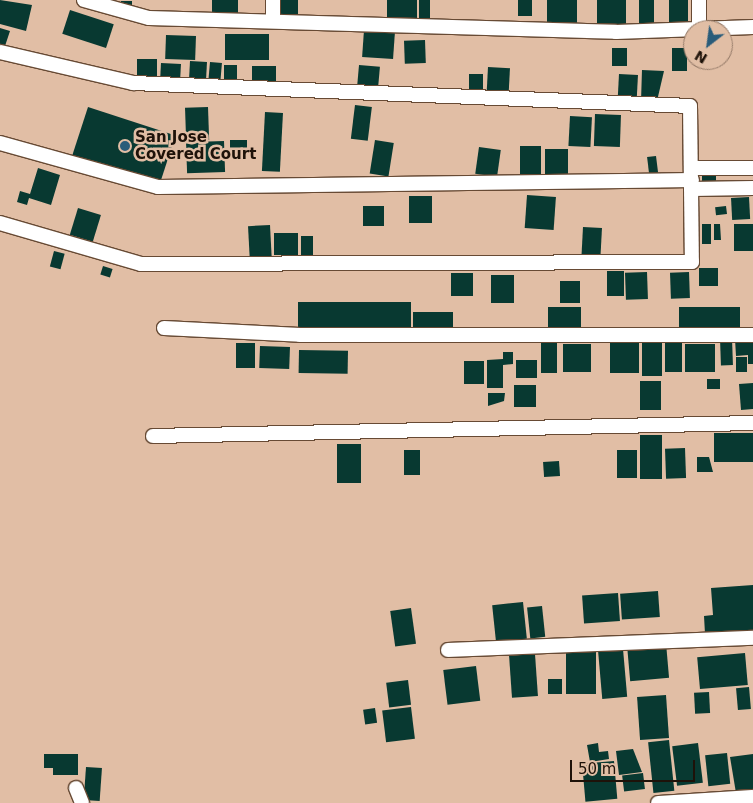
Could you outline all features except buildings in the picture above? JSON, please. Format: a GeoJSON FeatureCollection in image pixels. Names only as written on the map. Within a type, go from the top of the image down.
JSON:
{"type":"FeatureCollection","features":[{"type":"Feature","properties":{"kind":"street"},"geometry":{"type":"LineString","coordinates":[[84,0],[149,18],[273,20],[616,32],[683,30]]}},
{"type":"Feature","properties":{"kind":"street"},"geometry":{"type":"LineString","coordinates":[[273,0],[273,20]]}},
{"type":"Feature","properties":{"kind":"street"},"geometry":{"type":"LineString","coordinates":[[699,0],[699,20]]}},
{"type":"Feature","properties":{"kind":"street"},"geometry":{"type":"LineString","coordinates":[[733,28],[753,27]]}},
{"type":"Feature","properties":{"kind":"street"},"geometry":{"type":"LineString","coordinates":[[0,52],[133,83],[690,106],[692,262],[141,264],[0,223]]}},
{"type":"Feature","properties":{"kind":"street"},"geometry":{"type":"LineString","coordinates":[[0,143],[167,188],[692,179],[753,168]]}},
{"type":"Feature","properties":{"kind":"street"},"geometry":{"type":"LineString","coordinates":[[692,179],[753,188]]}},
{"type":"Feature","properties":{"kind":"street"},"geometry":{"type":"LineString","coordinates":[[164,328],[300,335],[753,335]]}},
{"type":"Feature","properties":{"kind":"street"},"geometry":{"type":"LineString","coordinates":[[153,436],[753,423]]}},
{"type":"Feature","properties":{"kind":"street"},"geometry":{"type":"LineString","coordinates":[[448,650],[753,638]]}},
{"type":"Feature","properties":{"kind":"street"},"geometry":{"type":"LineString","coordinates":[[76,788],[82,803]]}},
{"type":"Feature","properties":{"kind":"street"},"geometry":{"type":"LineString","coordinates":[[658,803],[753,796]]}},
{"type":"Feature","properties":{"kind":"place","name":"San Jose Covered Court"},"geometry":{"type":"Point","coordinates":[125,146]}}]}
